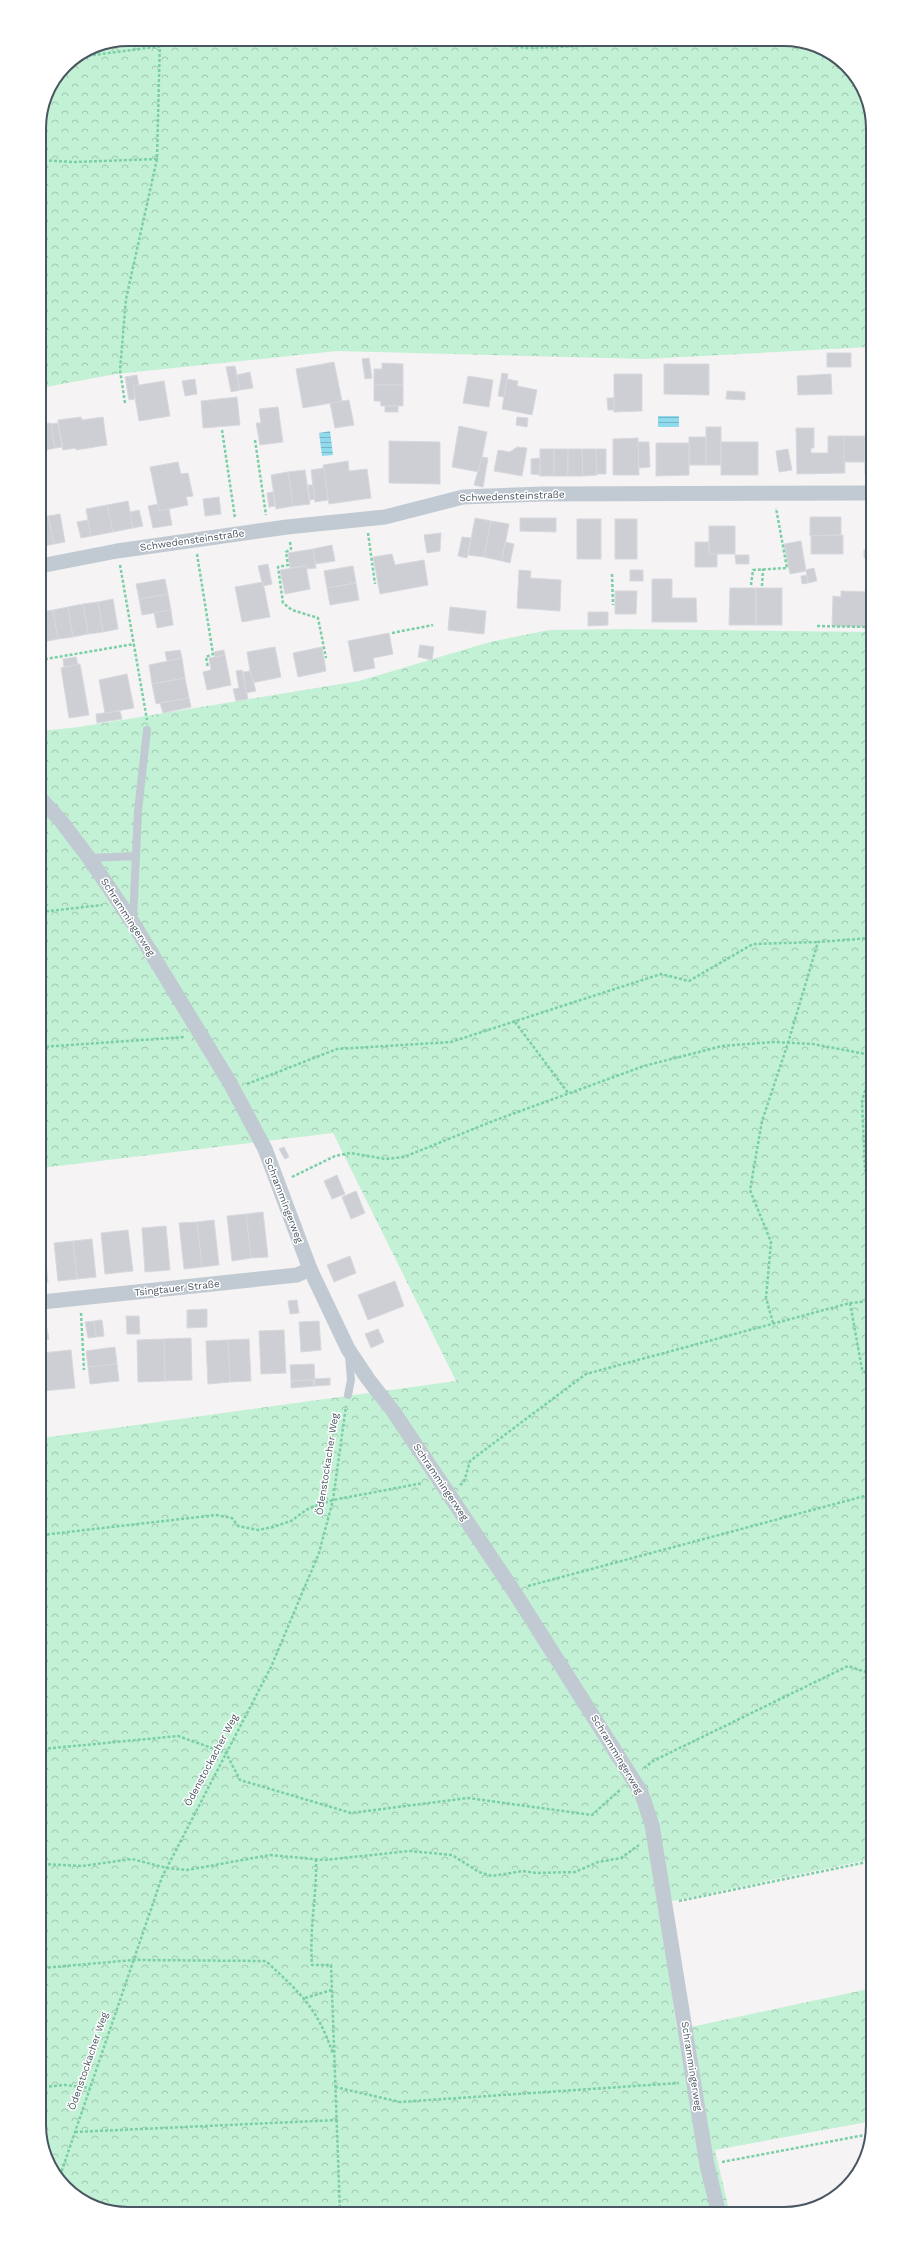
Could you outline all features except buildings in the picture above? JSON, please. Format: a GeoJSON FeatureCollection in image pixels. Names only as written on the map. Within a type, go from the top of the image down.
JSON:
{"type":"FeatureCollection","features":[{"type":"Feature","properties":{"kind":"street","name":"Schwedensteinstraße"},"geometry":{"type":"LineString","coordinates":[[46,565],[117,551],[287,527],[386,517],[463,497],[542,494],[866,493]]}},
{"type":"Feature","properties":{"kind":"street","name":"Schrammingerweg"},"geometry":{"type":"LineString","coordinates":[[46,805],[61,821],[120,903],[233,1090],[264,1149],[310,1269],[348,1349],[368,1379],[393,1411],[513,1590],[641,1792],[653,1834],[707,2165],[717,2207]]}},
{"type":"Feature","properties":{"kind":"street","name":"Tsingtauer Straße"},"geometry":{"type":"LineString","coordinates":[[46,1302],[298,1275],[310,1269]]}},
{"type":"Feature","properties":{"kind":"lane"},"geometry":{"type":"LineString","coordinates":[[133,923],[136,856],[146,730]]}},
{"type":"Feature","properties":{"kind":"lane"},"geometry":{"type":"LineString","coordinates":[[89,858],[136,856]]}},
{"type":"Feature","properties":{"kind":"lane"},"geometry":{"type":"LineString","coordinates":[[348,1349],[351,1380],[348,1395]]}},
{"type":"Feature","properties":{"kind":"lane"},"geometry":{"type":"LineString","coordinates":[[351,1380],[368,1379]]}},
{"type":"Feature","properties":{"kind":"path"},"geometry":{"type":"LineString","coordinates":[[92,54],[166,46]]}},
{"type":"Feature","properties":{"kind":"path"},"geometry":{"type":"LineString","coordinates":[[511,46],[527,48],[582,46]]}},
{"type":"Feature","properties":{"kind":"path"},"geometry":{"type":"LineString","coordinates":[[125,403],[120,370],[126,299],[157,159],[159,47]]}},
{"type":"Feature","properties":{"kind":"path"},"geometry":{"type":"LineString","coordinates":[[46,160],[74,162],[157,159]]}},
{"type":"Feature","properties":{"kind":"path"},"geometry":{"type":"LineString","coordinates":[[222,430],[236,522]]}},
{"type":"Feature","properties":{"kind":"path"},"geometry":{"type":"LineString","coordinates":[[255,440],[266,510]]}},
{"type":"Feature","properties":{"kind":"path"},"geometry":{"type":"LineString","coordinates":[[751,585],[753,570],[787,568],[774,494]]}},
{"type":"Feature","properties":{"kind":"path"},"geometry":{"type":"LineString","coordinates":[[368,534],[375,584]]}},
{"type":"Feature","properties":{"kind":"path"},"geometry":{"type":"LineString","coordinates":[[288,550],[286,552],[288,564],[278,567],[283,603],[292,610],[318,618],[326,658]]}},
{"type":"Feature","properties":{"kind":"path"},"geometry":{"type":"LineString","coordinates":[[117,551],[148,715],[146,730]]}},
{"type":"Feature","properties":{"kind":"path"},"geometry":{"type":"LineString","coordinates":[[198,562],[213,654],[206,657],[208,668]]}},
{"type":"Feature","properties":{"kind":"path"},"geometry":{"type":"LineString","coordinates":[[762,586],[763,569]]}},
{"type":"Feature","properties":{"kind":"path"},"geometry":{"type":"LineString","coordinates":[[612,574],[613,605]]}},
{"type":"Feature","properties":{"kind":"path"},"geometry":{"type":"LineString","coordinates":[[392,633],[433,625]]}},
{"type":"Feature","properties":{"kind":"path"},"geometry":{"type":"LineString","coordinates":[[817,626],[866,628]]}},
{"type":"Feature","properties":{"kind":"path"},"geometry":{"type":"LineString","coordinates":[[46,659],[134,644]]}},
{"type":"Feature","properties":{"kind":"path"},"geometry":{"type":"LineString","coordinates":[[46,911],[120,903]]}},
{"type":"Feature","properties":{"kind":"path"},"geometry":{"type":"LineString","coordinates":[[233,1090],[337,1049],[451,1042],[661,974],[688,981],[753,944],[818,942],[866,938]]}},
{"type":"Feature","properties":{"kind":"path"},"geometry":{"type":"LineString","coordinates":[[774,1323],[766,1298],[771,1242],[750,1190],[762,1121],[788,1043],[818,942]]}},
{"type":"Feature","properties":{"kind":"path"},"geometry":{"type":"LineString","coordinates":[[515,1022],[568,1093]]}},
{"type":"Feature","properties":{"kind":"path"},"geometry":{"type":"LineString","coordinates":[[46,1047],[201,1036]]}},
{"type":"Feature","properties":{"kind":"path"},"geometry":{"type":"LineString","coordinates":[[279,1185],[302,1171],[336,1156],[350,1153],[386,1159],[404,1157],[568,1093],[644,1066],[722,1046],[788,1043],[813,1044],[866,1054]]}},
{"type":"Feature","properties":{"kind":"path"},"geometry":{"type":"LineString","coordinates":[[866,1088],[862,1101],[866,1171]]}},
{"type":"Feature","properties":{"kind":"path"},"geometry":{"type":"LineString","coordinates":[[46,1535],[216,1515],[232,1518],[238,1526],[258,1530],[291,1521],[309,1508],[333,1500],[464,1482],[470,1461],[586,1374],[850,1303],[866,1302]]}},
{"type":"Feature","properties":{"kind":"path"},"geometry":{"type":"LineString","coordinates":[[850,1303],[862,1369],[866,1373]]}},
{"type":"Feature","properties":{"kind":"path"},"geometry":{"type":"LineString","coordinates":[[81,1323],[84,1370]]}},
{"type":"Feature","properties":{"kind":"path","name":"Ödenstockacher Weg"},"geometry":{"type":"LineString","coordinates":[[61,2173],[133,1960],[167,1868],[271,1667],[319,1553],[333,1500],[348,1395]]}},
{"type":"Feature","properties":{"kind":"path"},"geometry":{"type":"LineString","coordinates":[[513,1590],[866,1496]]}},
{"type":"Feature","properties":{"kind":"path"},"geometry":{"type":"LineString","coordinates":[[46,1750],[178,1736],[226,1753],[240,1780],[351,1813],[468,1798],[592,1815],[653,1761],[848,1666],[866,1672]]}},
{"type":"Feature","properties":{"kind":"path"},"geometry":{"type":"LineString","coordinates":[[46,1864],[58,1866],[88,1865],[132,1859],[167,1868],[187,1870],[270,1855],[316,1859],[368,1857],[410,1851],[452,1855],[479,1872],[492,1876],[523,1872],[569,1873],[598,1862],[621,1858],[633,1851],[653,1834]]}},
{"type":"Feature","properties":{"kind":"path"},"geometry":{"type":"LineString","coordinates":[[316,1859],[317,1879],[310,1945],[312,1965],[331,1965],[340,2207]]}},
{"type":"Feature","properties":{"kind":"path"},"geometry":{"type":"LineString","coordinates":[[665,1904],[866,1862]]}},
{"type":"Feature","properties":{"kind":"path"},"geometry":{"type":"LineString","coordinates":[[46,1968],[133,1960],[266,1961],[306,1998],[324,2027],[334,2056]]}},
{"type":"Feature","properties":{"kind":"path"},"geometry":{"type":"LineString","coordinates":[[306,1998],[332,1990]]}},
{"type":"Feature","properties":{"kind":"path"},"geometry":{"type":"LineString","coordinates":[[336,2088],[400,2102],[693,2082]]}},
{"type":"Feature","properties":{"kind":"path"},"geometry":{"type":"LineString","coordinates":[[46,2087],[65,2085],[90,2088]]}},
{"type":"Feature","properties":{"kind":"path"},"geometry":{"type":"LineString","coordinates":[[75,2132],[337,2120]]}},
{"type":"Feature","properties":{"kind":"path"},"geometry":{"type":"LineString","coordinates":[[707,2165],[865,2135]]}},
{"type":"Feature","properties":{"kind":"green space"},"geometry":{"type":"Polygon","coordinates":[[[123,46],[789,46],[810,50],[820,54],[834,63],[852,82],[862,102],[866,123],[866,347],[645,359],[337,351],[116,374],[46,387],[46,123],[50,102],[54,92],[66,74],[87,57],[102,50],[123,46]]]}},
{"type":"Feature","properties":{"kind":"green space"},"geometry":{"type":"Polygon","coordinates":[[[629,629],[866,632],[866,1860],[672,1901],[660,1910],[677,2030],[866,1990],[866,2122],[715,2150],[728,2207],[123,2207],[102,2203],[92,2199],[74,2187],[60,2171],[50,2151],[46,2125],[46,1437],[456,1381],[333,1133],[46,1167],[46,730],[79,727],[359,681],[490,642],[549,630],[629,629]]]}},
{"type":"Feature","properties":{"kind":"water"},"geometry":{"type":"Polygon","coordinates":[[[658,416],[679,416],[679,427],[658,427],[658,416]]]}},
{"type":"Feature","properties":{"kind":"water"},"geometry":{"type":"Polygon","coordinates":[[[330,431],[333,455],[322,456],[319,433],[330,431]]]}}]}
